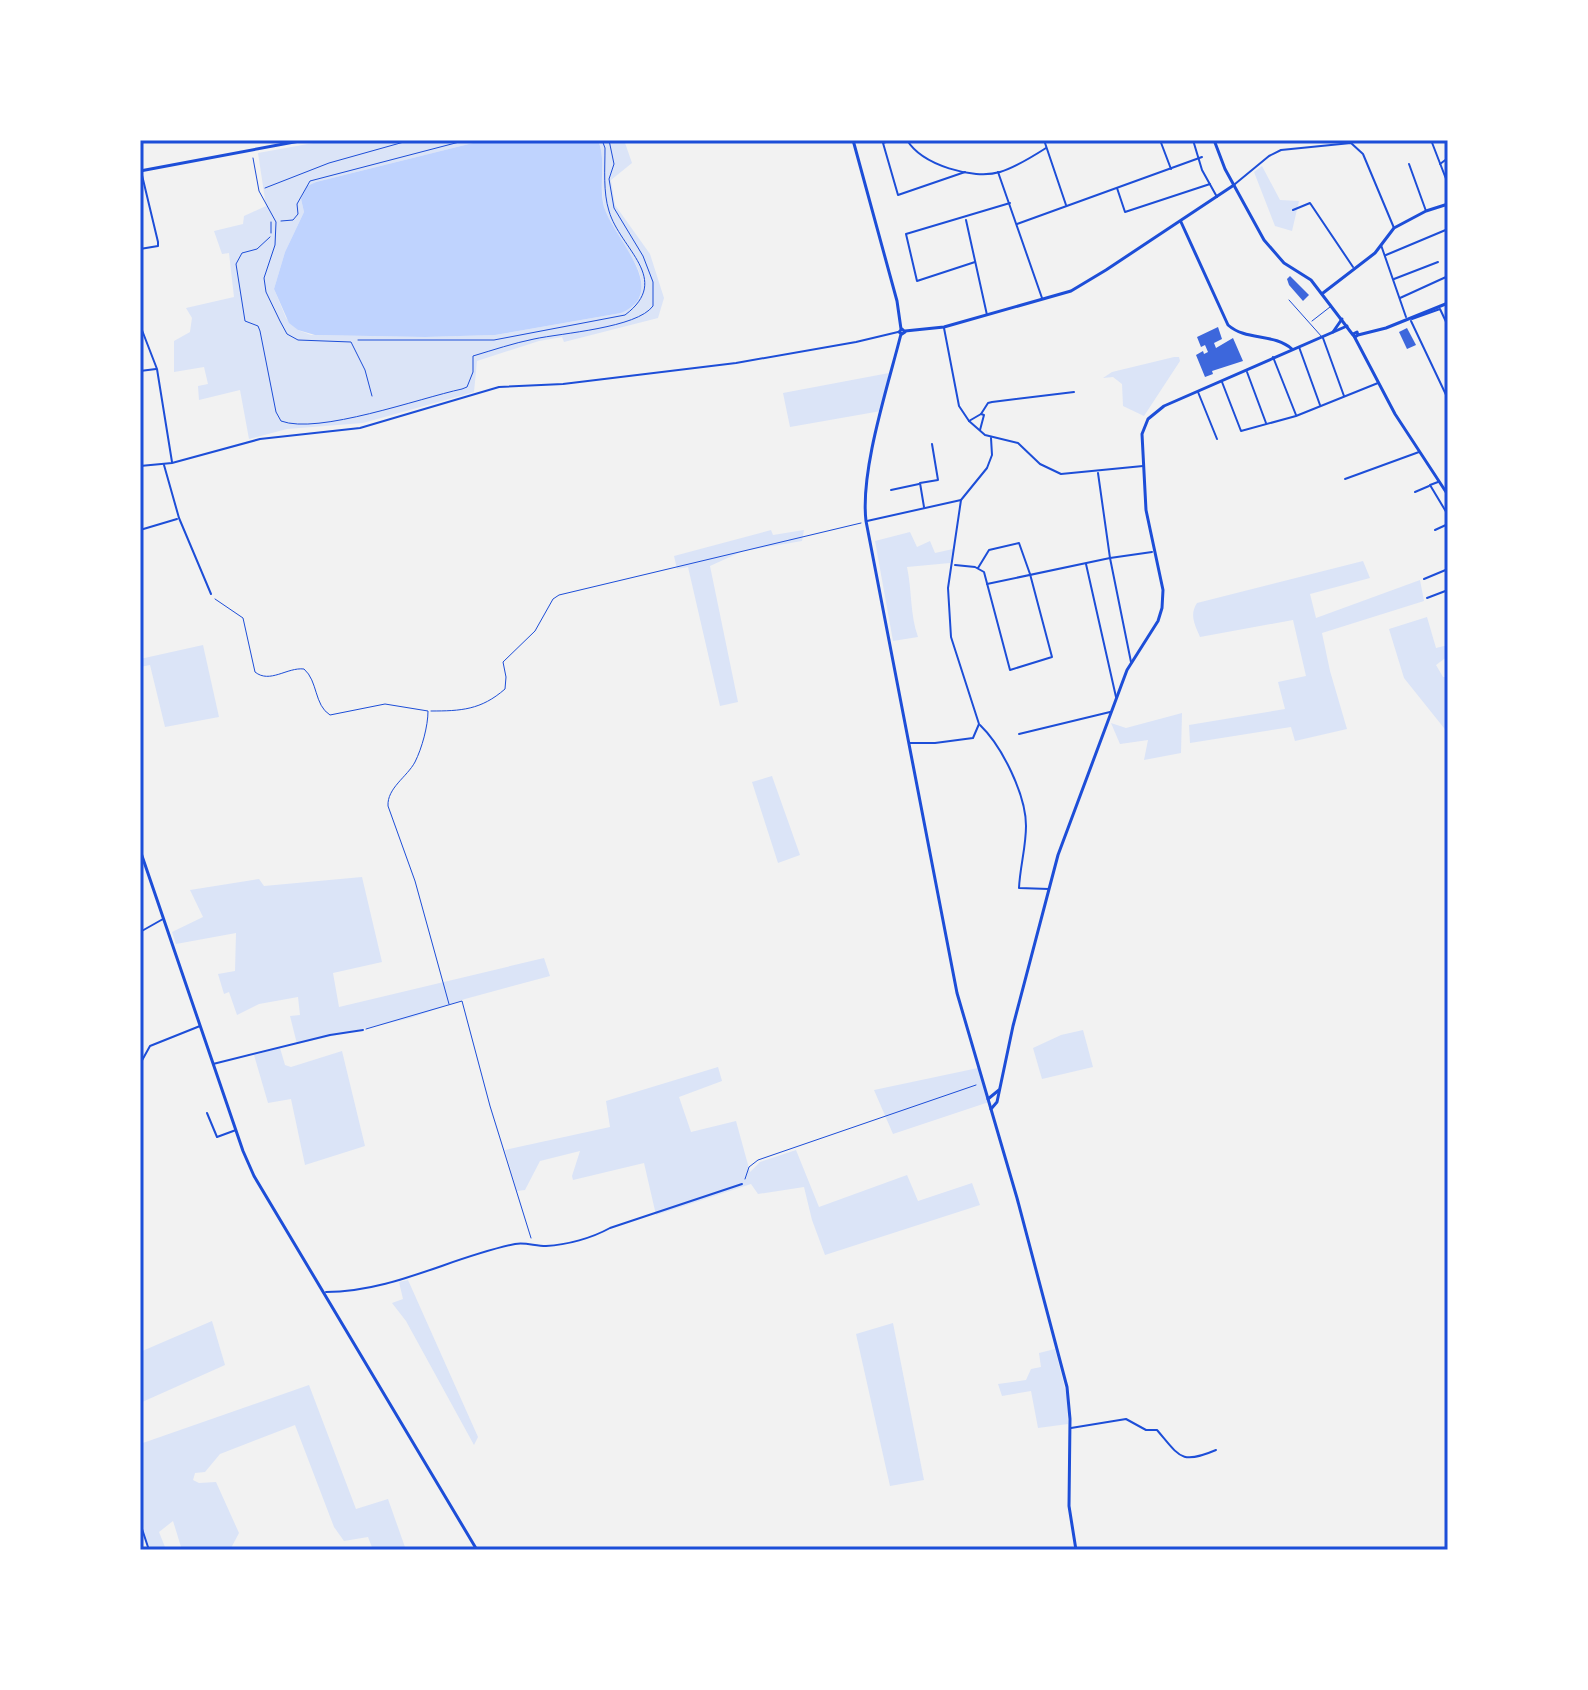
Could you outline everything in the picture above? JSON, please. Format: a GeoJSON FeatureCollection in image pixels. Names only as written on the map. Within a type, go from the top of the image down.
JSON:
{"type":"FeatureCollection","features":[{"type":"Feature","properties":{"kind":"main road"},"geometry":{"type":"LineString","coordinates":[[141,171],[305,140]]}},
{"type":"Feature","properties":{"kind":"main road"},"geometry":{"type":"LineString","coordinates":[[853,140],[897,301],[902,331],[869,465],[864,503],[866,521],[957,993],[1067,1387],[1069,1506],[1076,1550]]}},
{"type":"Feature","properties":{"kind":"main road"},"geometry":{"type":"LineString","coordinates":[[1214,140],[1264,240],[1275,254],[1311,280],[1357,334],[1359,344],[1395,414],[1448,495]]}},
{"type":"Feature","properties":{"kind":"main road"},"geometry":{"type":"LineString","coordinates":[[902,331],[944,327],[1071,291],[1234,185]]}},
{"type":"Feature","properties":{"kind":"main road"},"geometry":{"type":"LineString","coordinates":[[1323,293],[1381,245],[1394,228],[1426,211],[1448,204]]}},
{"type":"Feature","properties":{"kind":"main road"},"geometry":{"type":"LineString","coordinates":[[1181,222],[1228,325],[1238,333],[1280,342],[1292,349]]}},
{"type":"Feature","properties":{"kind":"main road"},"geometry":{"type":"LineString","coordinates":[[1357,334],[1386,328],[1448,303]]}},
{"type":"Feature","properties":{"kind":"main road"},"geometry":{"type":"LineString","coordinates":[[1332,333],[1342,319]]}},
{"type":"Feature","properties":{"kind":"main road"},"geometry":{"type":"LineString","coordinates":[[991,1109],[996,1105],[1058,855],[1116,697],[1131,662],[1158,621],[1162,608],[1163,590],[1146,510],[1142,434],[1148,419],[1164,406],[1348,327]]}},
{"type":"Feature","properties":{"kind":"main road"},"geometry":{"type":"LineString","coordinates":[[140,850],[254,1176],[477,1550]]}},
{"type":"Feature","properties":{"kind":"main road"},"geometry":{"type":"LineString","coordinates":[[988,1099],[999,1090]]}},
{"type":"Feature","properties":{"kind":"street"},"geometry":{"type":"LineString","coordinates":[[891,140],[883,143],[898,195],[967,172]]}},
{"type":"Feature","properties":{"kind":"street"},"geometry":{"type":"LineString","coordinates":[[907,140],[925,156],[967,172],[998,172],[1046,148]]}},
{"type":"Feature","properties":{"kind":"street"},"geometry":{"type":"LineString","coordinates":[[1044,140],[1066,207]]}},
{"type":"Feature","properties":{"kind":"street"},"geometry":{"type":"LineString","coordinates":[[1124,142],[1130,140]]}},
{"type":"Feature","properties":{"kind":"street"},"geometry":{"type":"LineString","coordinates":[[1160,140],[1171,169]]}},
{"type":"Feature","properties":{"kind":"street"},"geometry":{"type":"LineString","coordinates":[[1193,140],[1201,158],[1202,170],[1218,198]]}},
{"type":"Feature","properties":{"kind":"street"},"geometry":{"type":"LineString","coordinates":[[1431,140],[1448,184]]}},
{"type":"Feature","properties":{"kind":"street"},"geometry":{"type":"LineString","coordinates":[[1234,185],[1281,150],[1351,143],[1358,146],[1363,154],[1394,228]]}},
{"type":"Feature","properties":{"kind":"street"},"geometry":{"type":"LineString","coordinates":[[1017,224],[1201,158]]}},
{"type":"Feature","properties":{"kind":"street"},"geometry":{"type":"LineString","coordinates":[[1440,164],[1448,158]]}},
{"type":"Feature","properties":{"kind":"street"},"geometry":{"type":"LineString","coordinates":[[1409,164],[1426,211]]}},
{"type":"Feature","properties":{"kind":"street"},"geometry":{"type":"LineString","coordinates":[[140,249],[158,246],[141,171]]}},
{"type":"Feature","properties":{"kind":"street"},"geometry":{"type":"LineString","coordinates":[[998,172],[1042,299]]}},
{"type":"Feature","properties":{"kind":"street"},"geometry":{"type":"LineString","coordinates":[[1117,188],[1125,212],[1210,184]]}},
{"type":"Feature","properties":{"kind":"street"},"geometry":{"type":"LineString","coordinates":[[975,262],[917,281],[906,234],[966,219],[1010,203]]}},
{"type":"Feature","properties":{"kind":"street"},"geometry":{"type":"LineString","coordinates":[[1293,210],[1310,203],[1354,268]]}},
{"type":"Feature","properties":{"kind":"street"},"geometry":{"type":"LineString","coordinates":[[966,219],[987,316]]}},
{"type":"Feature","properties":{"kind":"street"},"geometry":{"type":"LineString","coordinates":[[1385,256],[1448,229]]}},
{"type":"Feature","properties":{"kind":"street"},"geometry":{"type":"LineString","coordinates":[[1381,245],[1409,319],[1448,399]]}},
{"type":"Feature","properties":{"kind":"street"},"geometry":{"type":"LineString","coordinates":[[1393,279],[1438,262]]}},
{"type":"Feature","properties":{"kind":"street"},"geometry":{"type":"LineString","coordinates":[[1400,298],[1446,277]]}},
{"type":"Feature","properties":{"kind":"street"},"geometry":{"type":"LineString","coordinates":[[1409,319],[1440,309],[1448,326]]}},
{"type":"Feature","properties":{"kind":"street"},"geometry":{"type":"LineString","coordinates":[[140,325],[157,369],[172,463]]}},
{"type":"Feature","properties":{"kind":"street"},"geometry":{"type":"LineString","coordinates":[[944,327],[959,406],[980,431],[991,438],[1018,443],[1040,464],[1061,474],[1145,466]]}},
{"type":"Feature","properties":{"kind":"street"},"geometry":{"type":"LineString","coordinates":[[140,466],[164,465],[260,439],[360,428],[499,387],[563,384],[720,365],[902,331]]}},
{"type":"Feature","properties":{"kind":"street"},"geometry":{"type":"LineString","coordinates":[[1323,337],[1344,397]]}},
{"type":"Feature","properties":{"kind":"street"},"geometry":{"type":"LineString","coordinates":[[1298,347],[1320,406]]}},
{"type":"Feature","properties":{"kind":"street"},"geometry":{"type":"LineString","coordinates":[[1273,357],[1296,416]]}},
{"type":"Feature","properties":{"kind":"street"},"geometry":{"type":"LineString","coordinates":[[140,371],[157,369]]}},
{"type":"Feature","properties":{"kind":"street"},"geometry":{"type":"LineString","coordinates":[[1246,370],[1267,424]]}},
{"type":"Feature","properties":{"kind":"street"},"geometry":{"type":"LineString","coordinates":[[1221,381],[1241,431],[1296,416],[1379,382]]}},
{"type":"Feature","properties":{"kind":"street"},"geometry":{"type":"LineString","coordinates":[[1198,391],[1217,439]]}},
{"type":"Feature","properties":{"kind":"street"},"geometry":{"type":"LineString","coordinates":[[969,421],[981,414],[988,403],[1074,392]]}},
{"type":"Feature","properties":{"kind":"street"},"geometry":{"type":"LineString","coordinates":[[980,431],[984,420],[981,414]]}},
{"type":"Feature","properties":{"kind":"street"},"geometry":{"type":"LineString","coordinates":[[991,438],[992,455],[987,468],[961,500],[948,588],[949,628],[979,724],[995,742],[1007,764],[1024,810],[1026,828],[1019,888],[1049,889]]}},
{"type":"Feature","properties":{"kind":"street"},"geometry":{"type":"LineString","coordinates":[[891,490],[938,480],[932,444]]}},
{"type":"Feature","properties":{"kind":"street"},"geometry":{"type":"LineString","coordinates":[[1345,479],[1419,452]]}},
{"type":"Feature","properties":{"kind":"street"},"geometry":{"type":"LineString","coordinates":[[164,465],[179,518],[211,594]]}},
{"type":"Feature","properties":{"kind":"street"},"geometry":{"type":"LineString","coordinates":[[1098,472],[1110,558],[1131,662]]}},
{"type":"Feature","properties":{"kind":"street"},"geometry":{"type":"LineString","coordinates":[[1415,492],[1440,481]]}},
{"type":"Feature","properties":{"kind":"street"},"geometry":{"type":"LineString","coordinates":[[920,483],[924,508]]}},
{"type":"Feature","properties":{"kind":"street"},"geometry":{"type":"LineString","coordinates":[[1430,485],[1448,515]]}},
{"type":"Feature","properties":{"kind":"street"},"geometry":{"type":"LineString","coordinates":[[866,521],[961,500]]}},
{"type":"Feature","properties":{"kind":"street"},"geometry":{"type":"LineString","coordinates":[[140,530],[179,518]]}},
{"type":"Feature","properties":{"kind":"street"},"geometry":{"type":"LineString","coordinates":[[1435,530],[1448,524]]}},
{"type":"Feature","properties":{"kind":"street"},"geometry":{"type":"LineString","coordinates":[[953,565],[978,568],[984,572],[1010,670],[1052,657],[1019,543],[989,550],[978,568]]}},
{"type":"Feature","properties":{"kind":"street"},"geometry":{"type":"LineString","coordinates":[[987,584],[1154,551]]}},
{"type":"Feature","properties":{"kind":"street"},"geometry":{"type":"LineString","coordinates":[[1086,563],[1116,697]]}},
{"type":"Feature","properties":{"kind":"street"},"geometry":{"type":"LineString","coordinates":[[1424,579],[1448,569]]}},
{"type":"Feature","properties":{"kind":"street"},"geometry":{"type":"LineString","coordinates":[[1427,598],[1448,590]]}},
{"type":"Feature","properties":{"kind":"street"},"geometry":{"type":"LineString","coordinates":[[1019,734],[1110,712]]}},
{"type":"Feature","properties":{"kind":"street"},"geometry":{"type":"LineString","coordinates":[[908,743],[973,738],[979,724]]}},
{"type":"Feature","properties":{"kind":"street"},"geometry":{"type":"LineString","coordinates":[[140,932],[164,919]]}},
{"type":"Feature","properties":{"kind":"street"},"geometry":{"type":"LineString","coordinates":[[140,1064],[150,1046],[200,1026]]}},
{"type":"Feature","properties":{"kind":"street"},"geometry":{"type":"LineString","coordinates":[[213,1064],[330,1035],[363,1030]]}},
{"type":"Feature","properties":{"kind":"street"},"geometry":{"type":"LineString","coordinates":[[207,1113],[217,1137],[236,1130]]}},
{"type":"Feature","properties":{"kind":"street"},"geometry":{"type":"LineString","coordinates":[[324,1292],[355,1291],[393,1283],[518,1244],[555,1245],[596,1235],[742,1184]]}},
{"type":"Feature","properties":{"kind":"street"},"geometry":{"type":"LineString","coordinates":[[1070,1428],[1126,1419],[1146,1430],[1157,1430],[1184,1458],[1195,1459],[1216,1450]]}},
{"type":"Feature","properties":{"kind":"street"},"geometry":{"type":"LineString","coordinates":[[140,1523],[149,1550]]}},
{"type":"Feature","properties":{"kind":"lane"},"geometry":{"type":"LineString","coordinates":[[253,158],[259,191],[276,222],[275,245],[264,278],[266,292],[287,334],[310,342],[351,342],[365,370],[372,396]]}},
{"type":"Feature","properties":{"kind":"lane"},"geometry":{"type":"LineString","coordinates":[[1289,300],[1323,337]]}},
{"type":"Feature","properties":{"kind":"lane"},"geometry":{"type":"LineString","coordinates":[[1310,323],[1332,305]]}},
{"type":"Feature","properties":{"kind":"path"},"geometry":{"type":"LineString","coordinates":[[259,191],[329,163],[411,140]]}},
{"type":"Feature","properties":{"kind":"path"},"geometry":{"type":"LineString","coordinates":[[276,222],[293,220],[298,214],[297,204],[310,181],[467,140]]}},
{"type":"Feature","properties":{"kind":"path"},"geometry":{"type":"LineString","coordinates":[[351,342],[365,339],[494,340],[625,315],[638,305],[645,289],[644,274],[633,251],[616,229],[608,209],[602,140]]}},
{"type":"Feature","properties":{"kind":"path"},"geometry":{"type":"LineString","coordinates":[[271,215],[271,236],[257,249],[238,256],[236,264],[245,321],[258,326],[260,331],[278,418],[285,423],[297,424],[367,415],[467,387],[473,372],[473,356],[531,339],[603,327],[648,313],[653,306],[653,282],[643,256],[614,208],[609,179],[614,164],[609,140]]}},
{"type":"Feature","properties":{"kind":"path"},"geometry":{"type":"LineString","coordinates":[[211,594],[243,618],[255,672],[266,678],[293,669],[304,669],[310,674],[323,709],[330,715],[385,704],[457,712],[480,707],[505,689],[503,662],[535,631],[553,599],[559,595],[866,521]]}},
{"type":"Feature","properties":{"kind":"path"},"geometry":{"type":"LineString","coordinates":[[428,711],[417,759],[388,798],[449,1004]]}},
{"type":"Feature","properties":{"kind":"path"},"geometry":{"type":"LineString","coordinates":[[363,1030],[462,1001],[490,1106],[533,1244]]}},
{"type":"Feature","properties":{"kind":"path"},"geometry":{"type":"LineString","coordinates":[[742,1184],[749,1167],[758,1160],[984,1082]]}},
{"type":"Feature","properties":{"kind":"shaded area"},"geometry":{"type":"Polygon","coordinates":[[[330,140],[485,140],[307,186],[301,199],[304,212],[285,252],[274,289],[286,318],[298,330],[311,335],[495,335],[621,313],[640,297],[642,286],[631,256],[608,219],[598,140],[624,140],[632,163],[611,180],[615,205],[650,254],[664,298],[658,318],[564,342],[562,337],[539,341],[477,361],[474,392],[363,423],[287,429],[249,439],[240,390],[199,400],[198,386],[208,384],[204,367],[174,372],[174,341],[190,332],[192,318],[186,308],[234,297],[229,253],[222,254],[214,231],[243,224],[244,216],[266,206],[258,153],[330,140]]]}},
{"type":"Feature","properties":{"kind":"shaded area"},"geometry":{"type":"Polygon","coordinates":[[[1262,166],[1280,200],[1299,201],[1292,231],[1275,226],[1254,172],[1262,166]]]}},
{"type":"Feature","properties":{"kind":"shaded area"},"geometry":{"type":"Polygon","coordinates":[[[1179,357],[1180,361],[1144,416],[1123,406],[1122,384],[1113,377],[1103,378],[1112,372],[1179,357]]]}},
{"type":"Feature","properties":{"kind":"shaded area"},"geometry":{"type":"Polygon","coordinates":[[[889,373],[881,411],[790,427],[783,393],[889,373]]]}},
{"type":"Feature","properties":{"kind":"shaded area"},"geometry":{"type":"Polygon","coordinates":[[[771,530],[773,535],[804,530],[802,541],[743,551],[710,566],[738,702],[720,706],[688,567],[677,569],[674,556],[771,530]]]}},
{"type":"Feature","properties":{"kind":"shaded area"},"geometry":{"type":"Polygon","coordinates":[[[910,532],[917,547],[930,541],[935,553],[953,549],[950,563],[907,567],[918,637],[893,641],[875,541],[910,532]]]}},
{"type":"Feature","properties":{"kind":"shaded area"},"geometry":{"type":"Polygon","coordinates":[[[1363,561],[1370,578],[1310,594],[1316,618],[1420,580],[1424,601],[1322,633],[1347,729],[1295,741],[1291,727],[1190,743],[1189,725],[1285,709],[1278,682],[1306,676],[1293,620],[1200,637],[1193,616],[1197,603],[1363,561]]]}},
{"type":"Feature","properties":{"kind":"shaded area"},"geometry":{"type":"Polygon","coordinates":[[[1427,617],[1436,648],[1448,645],[1448,656],[1436,665],[1443,677],[1448,677],[1448,733],[1404,678],[1389,629],[1427,617]]]}},
{"type":"Feature","properties":{"kind":"shaded area"},"geometry":{"type":"Polygon","coordinates":[[[203,645],[219,717],[165,727],[150,665],[140,667],[140,659],[203,645]]]}},
{"type":"Feature","properties":{"kind":"shaded area"},"geometry":{"type":"Polygon","coordinates":[[[1182,713],[1181,753],[1144,760],[1148,740],[1120,744],[1111,723],[1126,728],[1182,713]]]}},
{"type":"Feature","properties":{"kind":"shaded area"},"geometry":{"type":"Polygon","coordinates":[[[772,776],[800,855],[778,863],[752,782],[772,776]]]}},
{"type":"Feature","properties":{"kind":"shaded area"},"geometry":{"type":"Polygon","coordinates":[[[362,877],[382,962],[333,973],[339,1007],[544,958],[550,976],[465,999],[411,1018],[297,1044],[290,1016],[300,1015],[298,997],[259,1004],[237,1015],[229,992],[224,994],[218,974],[235,971],[236,933],[176,944],[172,932],[203,917],[190,890],[259,879],[264,886],[362,877]]]}},
{"type":"Feature","properties":{"kind":"shaded area"},"geometry":{"type":"Polygon","coordinates":[[[1083,1030],[1093,1067],[1042,1079],[1033,1048],[1061,1035],[1083,1030]]]}},
{"type":"Feature","properties":{"kind":"shaded area"},"geometry":{"type":"Polygon","coordinates":[[[280,1048],[285,1065],[291,1067],[342,1051],[365,1146],[305,1165],[291,1099],[268,1103],[254,1055],[280,1048]]]}},
{"type":"Feature","properties":{"kind":"shaded area"},"geometry":{"type":"Polygon","coordinates":[[[718,1067],[722,1081],[679,1097],[691,1132],[736,1121],[750,1172],[760,1162],[796,1150],[819,1207],[907,1175],[918,1201],[972,1183],[980,1205],[825,1255],[804,1187],[758,1194],[751,1184],[656,1215],[644,1163],[573,1180],[580,1151],[540,1161],[525,1190],[517,1191],[505,1150],[610,1127],[606,1101],[718,1067]]]}},
{"type":"Feature","properties":{"kind":"shaded area"},"geometry":{"type":"Polygon","coordinates":[[[978,1068],[989,1102],[893,1134],[874,1090],[978,1068]]]}},
{"type":"Feature","properties":{"kind":"shaded area"},"geometry":{"type":"Polygon","coordinates":[[[408,1280],[478,1437],[474,1445],[406,1321],[392,1303],[403,1299],[399,1282],[408,1280]]]}},
{"type":"Feature","properties":{"kind":"shaded area"},"geometry":{"type":"Polygon","coordinates":[[[212,1321],[225,1365],[140,1403],[140,1352],[212,1321]]]}},
{"type":"Feature","properties":{"kind":"shaded area"},"geometry":{"type":"Polygon","coordinates":[[[893,1323],[924,1480],[890,1486],[856,1334],[893,1323]]]}},
{"type":"Feature","properties":{"kind":"shaded area"},"geometry":{"type":"Polygon","coordinates":[[[1055,1349],[1067,1397],[1068,1424],[1038,1428],[1031,1391],[1002,1396],[998,1384],[1026,1380],[1031,1369],[1041,1367],[1039,1353],[1055,1349]]]}},
{"type":"Feature","properties":{"kind":"shaded area"},"geometry":{"type":"Polygon","coordinates":[[[309,1385],[356,1509],[388,1499],[406,1550],[373,1550],[368,1537],[344,1541],[334,1527],[295,1425],[220,1454],[205,1472],[195,1473],[193,1480],[199,1483],[216,1482],[239,1533],[230,1550],[182,1550],[173,1521],[159,1532],[165,1547],[151,1550],[140,1527],[140,1444],[309,1385]]]}},
{"type":"Feature","properties":{"kind":"water"},"geometry":{"type":"Polygon","coordinates":[[[485,140],[598,140],[602,156],[604,207],[640,278],[641,292],[635,303],[621,313],[495,335],[315,335],[298,330],[289,323],[274,289],[285,252],[304,212],[301,199],[307,186],[485,140]]]}},
{"type":"Feature","properties":{"kind":"building"},"geometry":{"type":"Polygon","coordinates":[[[1290,276],[1309,295],[1303,301],[1289,285],[1287,279],[1290,276]]]}},
{"type":"Feature","properties":{"kind":"building"},"geometry":{"type":"Polygon","coordinates":[[[1218,327],[1222,339],[1214,343],[1216,348],[1233,338],[1243,361],[1212,371],[1213,374],[1205,377],[1196,355],[1208,352],[1205,345],[1201,347],[1197,337],[1218,327]]]}},
{"type":"Feature","properties":{"kind":"building"},"geometry":{"type":"Polygon","coordinates":[[[1407,328],[1416,345],[1407,349],[1399,332],[1407,328]]]}}]}
